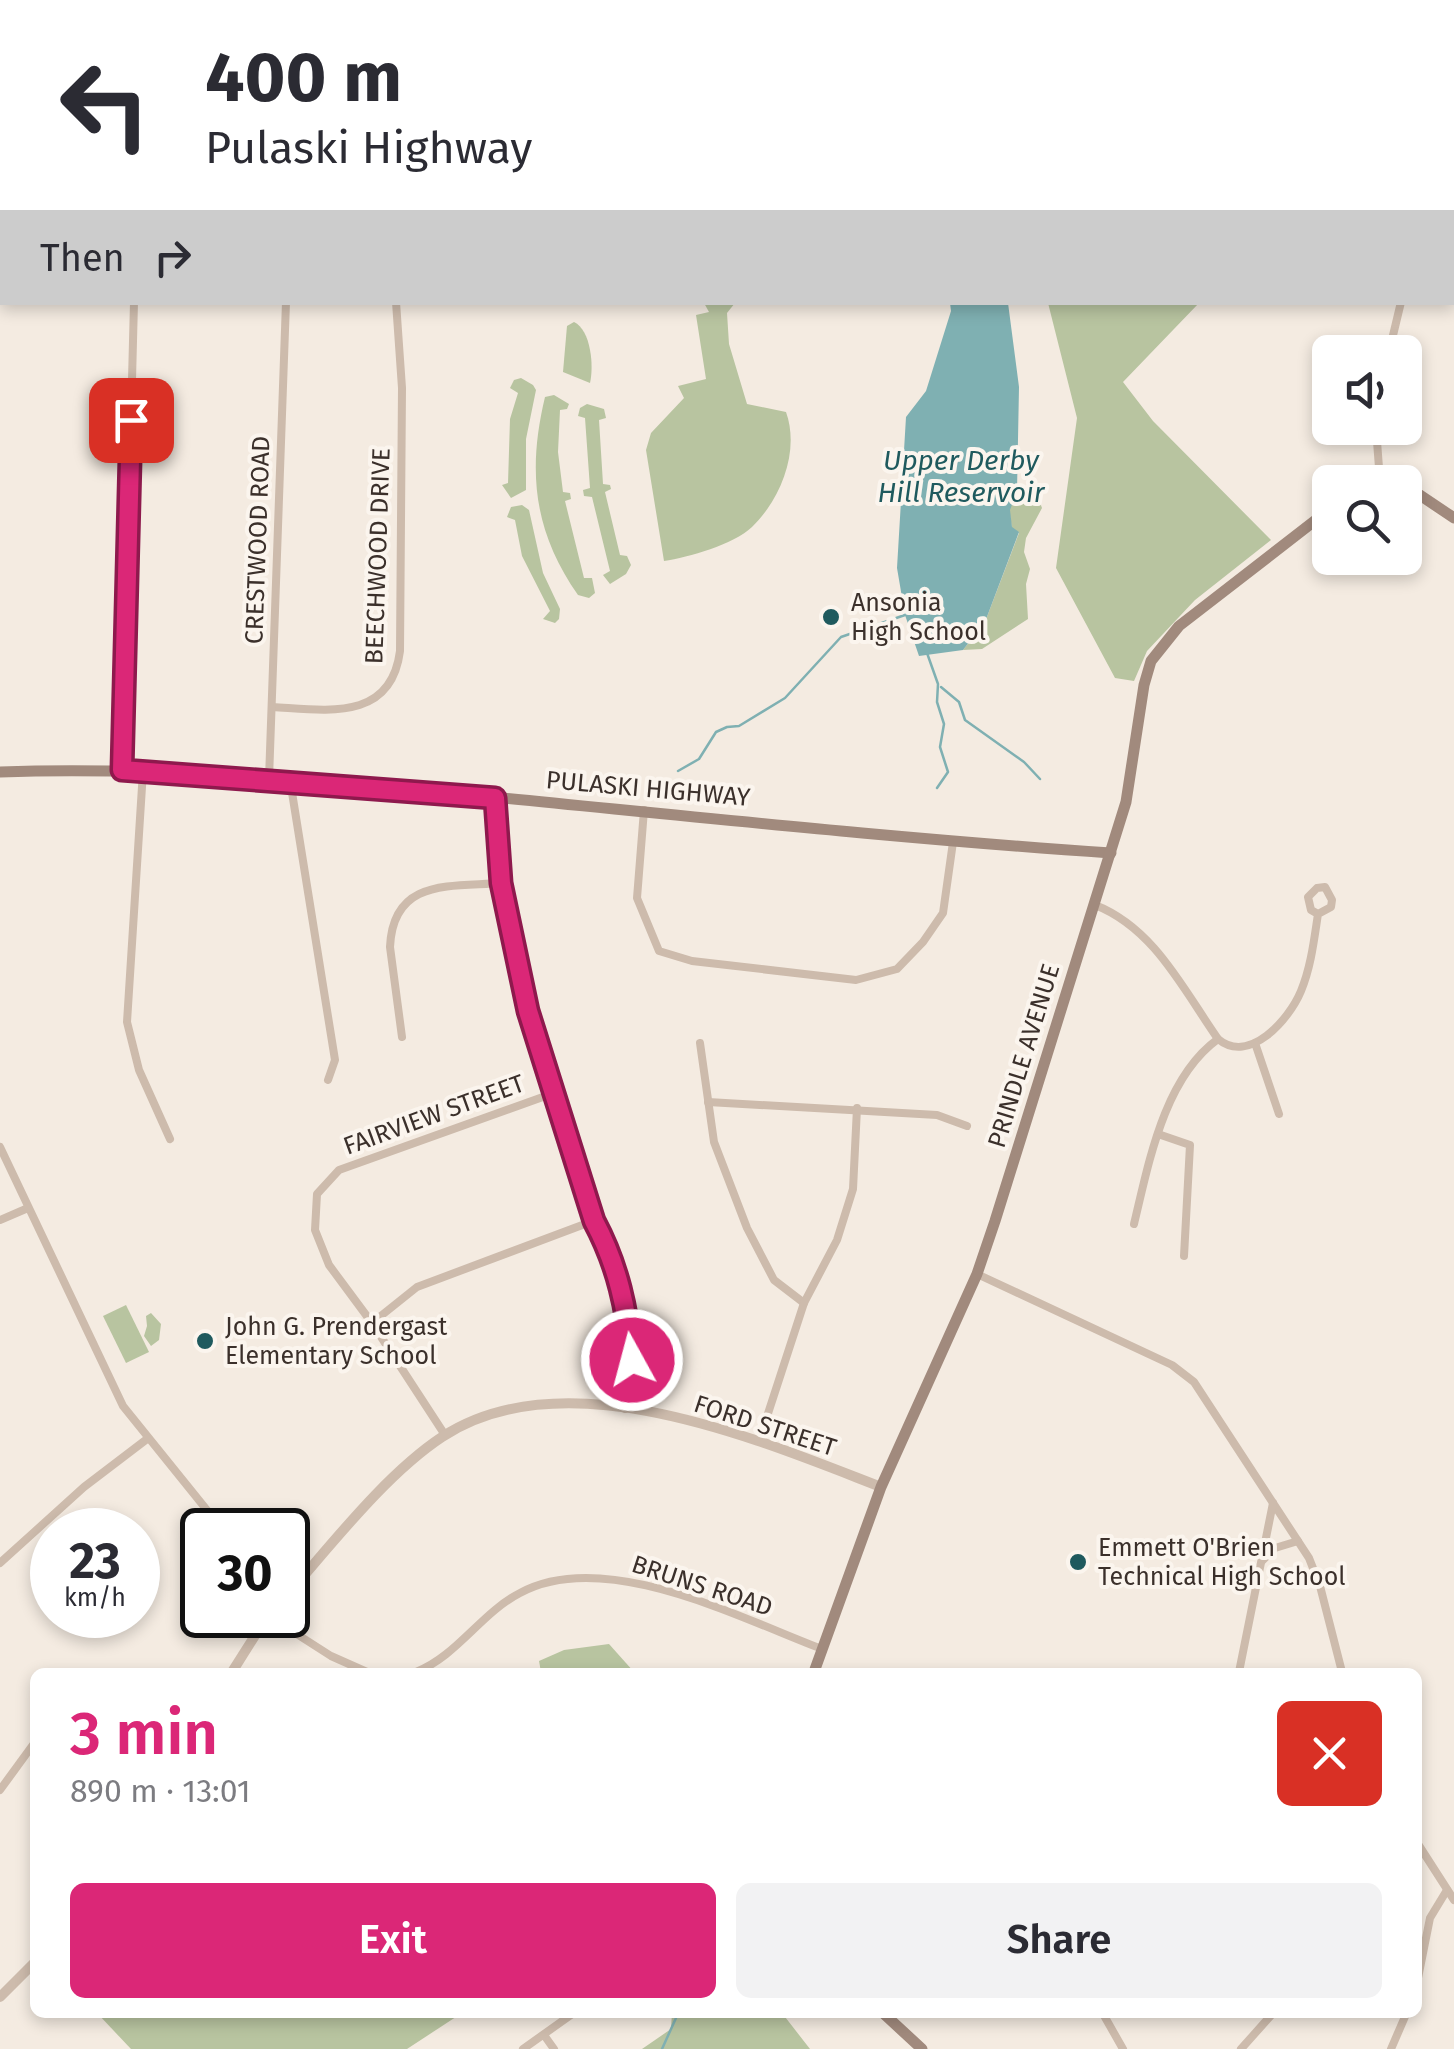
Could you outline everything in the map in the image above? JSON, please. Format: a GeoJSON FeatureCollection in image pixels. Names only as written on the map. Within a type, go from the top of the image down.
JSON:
{"type":"FeatureCollection","features":[{"type":"Feature","properties":{"kind":"main road"},"geometry":{"type":"LineString","coordinates":[[1422,496],[1454,518]]}},
{"type":"Feature","properties":{"kind":"main road","name":"PRINDLE AVENUE"},"geometry":{"type":"LineString","coordinates":[[815,1668],[881,1487],[977,1274],[1126,802],[1144,685],[1156,653],[1202,607],[1312,523]]}},
{"type":"Feature","properties":{"kind":"main road","name":"PULASKI HIGHWAY"},"geometry":{"type":"LineString","coordinates":[[0,772],[122,770],[290,780],[644,810],[953,842],[1111,853]]}},
{"type":"Feature","properties":{"kind":"main road"},"geometry":{"type":"LineString","coordinates":[[888,2018],[922,2049]]}},
{"type":"Feature","properties":{"kind":"street"},"geometry":{"type":"LineString","coordinates":[[122,770],[134,305]]}},
{"type":"Feature","properties":{"kind":"street","name":"CRESTWOOD ROAD"},"geometry":{"type":"LineString","coordinates":[[269,779],[286,305]]}},
{"type":"Feature","properties":{"kind":"street","name":"BEECHWOOD DRIVE"},"geometry":{"type":"LineString","coordinates":[[272,707],[338,711],[383,693],[395,674],[400,651],[402,407],[396,305]]}},
{"type":"Feature","properties":{"kind":"street"},"geometry":{"type":"LineString","coordinates":[[1392,335],[1399,305]]}},
{"type":"Feature","properties":{"kind":"street"},"geometry":{"type":"LineString","coordinates":[[143,771],[127,1022],[140,1070],[170,1139]]}},
{"type":"Feature","properties":{"kind":"street"},"geometry":{"type":"LineString","coordinates":[[290,780],[336,1060],[328,1080]]}},
{"type":"Feature","properties":{"kind":"street"},"geometry":{"type":"LineString","coordinates":[[495,798],[501,883],[528,1011],[594,1221],[611,1253],[624,1299],[632,1360],[624,1409]]}},
{"type":"Feature","properties":{"kind":"street"},"geometry":{"type":"LineString","coordinates":[[644,810],[637,898],[660,952],[692,961],[856,980],[897,969],[943,914],[953,842]]}},
{"type":"Feature","properties":{"kind":"street"},"geometry":{"type":"LineString","coordinates":[[402,1037],[390,947],[390,932],[401,905],[433,888],[501,883]]}},
{"type":"Feature","properties":{"kind":"street"},"geometry":{"type":"LineString","coordinates":[[1095,905],[1128,922],[1153,944],[1218,1038],[1228,1047],[1239,1048],[1255,1043],[1277,1025],[1300,996],[1310,966],[1318,914]]}},
{"type":"Feature","properties":{"kind":"street"},"geometry":{"type":"LineString","coordinates":[[1134,1224],[1163,1114],[1177,1088],[1218,1038]]}},
{"type":"Feature","properties":{"kind":"street"},"geometry":{"type":"LineString","coordinates":[[700,1043],[714,1142],[747,1228],[774,1280],[804,1303]]}},
{"type":"Feature","properties":{"kind":"street"},"geometry":{"type":"LineString","coordinates":[[1255,1043],[1279,1114]]}},
{"type":"Feature","properties":{"kind":"street","name":"FAIRVIEW STREET"},"geometry":{"type":"LineString","coordinates":[[445,1435],[372,1322],[329,1265],[315,1230],[317,1194],[339,1170],[554,1093]]}},
{"type":"Feature","properties":{"kind":"street"},"geometry":{"type":"LineString","coordinates":[[708,1102],[937,1115],[967,1126]]}},
{"type":"Feature","properties":{"kind":"street"},"geometry":{"type":"LineString","coordinates":[[759,1441],[804,1303],[837,1240],[853,1189],[856,1108]]}},
{"type":"Feature","properties":{"kind":"street"},"geometry":{"type":"LineString","coordinates":[[1158,1134],[1190,1145],[1184,1256]]}},
{"type":"Feature","properties":{"kind":"street"},"geometry":{"type":"LineString","coordinates":[[0,1147],[124,1406],[204,1508]]}},
{"type":"Feature","properties":{"kind":"street"},"geometry":{"type":"LineString","coordinates":[[0,1220],[28,1208]]}},
{"type":"Feature","properties":{"kind":"street"},"geometry":{"type":"LineString","coordinates":[[372,1322],[417,1287],[594,1221]]}},
{"type":"Feature","properties":{"kind":"street"},"geometry":{"type":"LineString","coordinates":[[977,1274],[1183,1372],[1200,1390],[1298,1541],[1320,1586],[1341,1668]]}},
{"type":"Feature","properties":{"kind":"street","name":"FORD STREET"},"geometry":{"type":"LineString","coordinates":[[310,1568],[389,1482],[445,1435],[492,1414],[529,1406],[562,1404],[624,1409],[697,1422],[881,1487]]}},
{"type":"Feature","properties":{"kind":"street"},"geometry":{"type":"LineString","coordinates":[[0,1563],[84,1488],[148,1439]]}},
{"type":"Feature","properties":{"kind":"street"},"geometry":{"type":"LineString","coordinates":[[1240,1668],[1273,1504]]}},
{"type":"Feature","properties":{"kind":"street"},"geometry":{"type":"LineString","coordinates":[[1262,1562],[1275,1548],[1298,1541]]}},
{"type":"Feature","properties":{"kind":"street","name":"BRUNS ROAD"},"geometry":{"type":"LineString","coordinates":[[426,1668],[435,1664],[494,1609],[521,1592],[544,1583],[583,1577],[623,1579],[660,1590],[822,1650]]}},
{"type":"Feature","properties":{"kind":"street"},"geometry":{"type":"LineString","coordinates":[[235,1668],[253,1638]]}},
{"type":"Feature","properties":{"kind":"street"},"geometry":{"type":"LineString","coordinates":[[303,1638],[357,1668]]}},
{"type":"Feature","properties":{"kind":"street"},"geometry":{"type":"LineString","coordinates":[[0,1790],[30,1749]]}},
{"type":"Feature","properties":{"kind":"street"},"geometry":{"type":"LineString","coordinates":[[1422,1850],[1454,1900]]}},
{"type":"Feature","properties":{"kind":"street"},"geometry":{"type":"LineString","coordinates":[[1422,1958],[1430,1918],[1447,1890]]}},
{"type":"Feature","properties":{"kind":"street"},"geometry":{"type":"LineString","coordinates":[[0,1997],[30,1967]]}},
{"type":"Feature","properties":{"kind":"street"},"geometry":{"type":"LineString","coordinates":[[523,2049],[567,2018]]}},
{"type":"Feature","properties":{"kind":"street"},"geometry":{"type":"LineString","coordinates":[[1105,2018],[1123,2049]]}},
{"type":"Feature","properties":{"kind":"street"},"geometry":{"type":"LineString","coordinates":[[1241,2049],[1269,2018]]}},
{"type":"Feature","properties":{"kind":"street"},"geometry":{"type":"LineString","coordinates":[[1390,2049],[1404,2018]]}},
{"type":"Feature","properties":{"kind":"street"},"geometry":{"type":"LineString","coordinates":[[544,2035],[554,2049]]}},
{"type":"Feature","properties":{"kind":"green space"},"geometry":{"type":"Polygon","coordinates":[[[705,305],[733,305],[727,313],[729,344],[747,404],[786,412],[791,442],[789,458],[772,503],[752,527],[722,545],[664,561],[646,450],[651,433],[684,398],[678,386],[706,379],[696,315],[709,312],[705,305]]]}},
{"type":"Feature","properties":{"kind":"green space"},"geometry":{"type":"Polygon","coordinates":[[[1049,305],[1197,305],[1123,382],[1153,421],[1271,540],[1195,600],[1147,651],[1134,681],[1115,678],[1056,568],[1077,418],[1049,305]]]}},
{"type":"Feature","properties":{"kind":"green space"},"geometry":{"type":"Polygon","coordinates":[[[574,322],[588,340],[590,383],[563,372],[567,326],[574,322]]]}},
{"type":"Feature","properties":{"kind":"green space"},"geometry":{"type":"Polygon","coordinates":[[[521,378],[536,390],[526,439],[526,490],[511,498],[502,485],[508,483],[510,419],[518,393],[510,388],[514,380],[521,378]]]}},
{"type":"Feature","properties":{"kind":"green space"},"geometry":{"type":"Polygon","coordinates":[[[554,395],[569,404],[567,409],[560,410],[558,452],[563,492],[570,493],[571,499],[565,501],[584,578],[592,578],[595,593],[589,598],[578,595],[563,571],[543,524],[538,501],[539,424],[545,397],[554,395]]]}},
{"type":"Feature","properties":{"kind":"green space"},"geometry":{"type":"Polygon","coordinates":[[[587,404],[604,409],[606,418],[599,420],[603,484],[611,489],[605,492],[620,555],[627,556],[631,565],[626,574],[610,584],[603,575],[610,571],[592,497],[584,496],[583,490],[590,488],[585,418],[578,416],[580,408],[587,404]]]}},
{"type":"Feature","properties":{"kind":"green space"},"geometry":{"type":"Polygon","coordinates":[[[1025,489],[1039,500],[1042,508],[1026,538],[1024,552],[1030,569],[1026,584],[1028,619],[982,649],[963,650],[985,622],[1019,533],[1012,528],[1009,510],[1017,491],[1025,489]]]}},
{"type":"Feature","properties":{"kind":"green space"},"geometry":{"type":"Polygon","coordinates":[[[522,505],[529,510],[543,573],[560,609],[555,623],[543,619],[550,611],[522,556],[515,520],[507,517],[511,507],[522,505]]]}},
{"type":"Feature","properties":{"kind":"green space"},"geometry":{"type":"Polygon","coordinates":[[[126,1305],[149,1352],[126,1363],[103,1316],[126,1305]]]}},
{"type":"Feature","properties":{"kind":"green space"},"geometry":{"type":"Polygon","coordinates":[[[151,1313],[161,1324],[159,1340],[151,1346],[144,1336],[146,1316],[151,1313]]]}},
{"type":"Feature","properties":{"kind":"green space"},"geometry":{"type":"Polygon","coordinates":[[[609,1644],[630,1668],[540,1668],[539,1661],[564,1650],[609,1644]]]}},
{"type":"Feature","properties":{"kind":"green space"},"geometry":{"type":"Polygon","coordinates":[[[102,2018],[454,2018],[407,2049],[131,2049],[102,2018]]]}},
{"type":"Feature","properties":{"kind":"green space"},"geometry":{"type":"Polygon","coordinates":[[[672,2018],[786,2018],[810,2049],[642,2049],[671,2029],[672,2018]]]}},
{"type":"Feature","properties":{"kind":"water","name":"Upper Derby Hill Reservoir"},"geometry":{"type":"Polygon","coordinates":[[[950,305],[1008,305],[1019,387],[1017,491],[1010,510],[1012,527],[1019,532],[985,622],[963,650],[919,656],[905,615],[897,568],[906,417],[926,391],[950,305]]]}},
{"type":"Feature","properties":{"kind":"waterway"},"geometry":{"type":"LineString","coordinates":[[678,771],[699,759],[716,732],[739,726],[785,698],[841,637],[905,615]]}},
{"type":"Feature","properties":{"kind":"waterway"},"geometry":{"type":"LineString","coordinates":[[927,653],[938,684],[937,702],[944,724],[940,747],[948,772],[937,788]]}},
{"type":"Feature","properties":{"kind":"waterway"},"geometry":{"type":"LineString","coordinates":[[941,687],[959,702],[965,720],[1024,762],[1040,779]]}},
{"type":"Feature","properties":{"kind":"waterway"},"geometry":{"type":"LineString","coordinates":[[662,2049],[676,2018]]}},
{"type":"Feature","properties":{"kind":"place","name":"Ansonia High School"},"geometry":{"type":"Point","coordinates":[831,617]}},
{"type":"Feature","properties":{"kind":"place","name":"John G. Prendergast Elementary School"},"geometry":{"type":"Point","coordinates":[205,1341]}},
{"type":"Feature","properties":{"kind":"place","name":"Emmett O'Brien Technical High School"},"geometry":{"type":"Point","coordinates":[1078,1562]}},
{"type":"Feature","properties":{"kind":"route"},"geometry":{"type":"LineString","coordinates":[[131,420],[122,770],[495,798],[501,883],[528,1011],[594,1221],[622,1285],[632,1360]]}}]}
